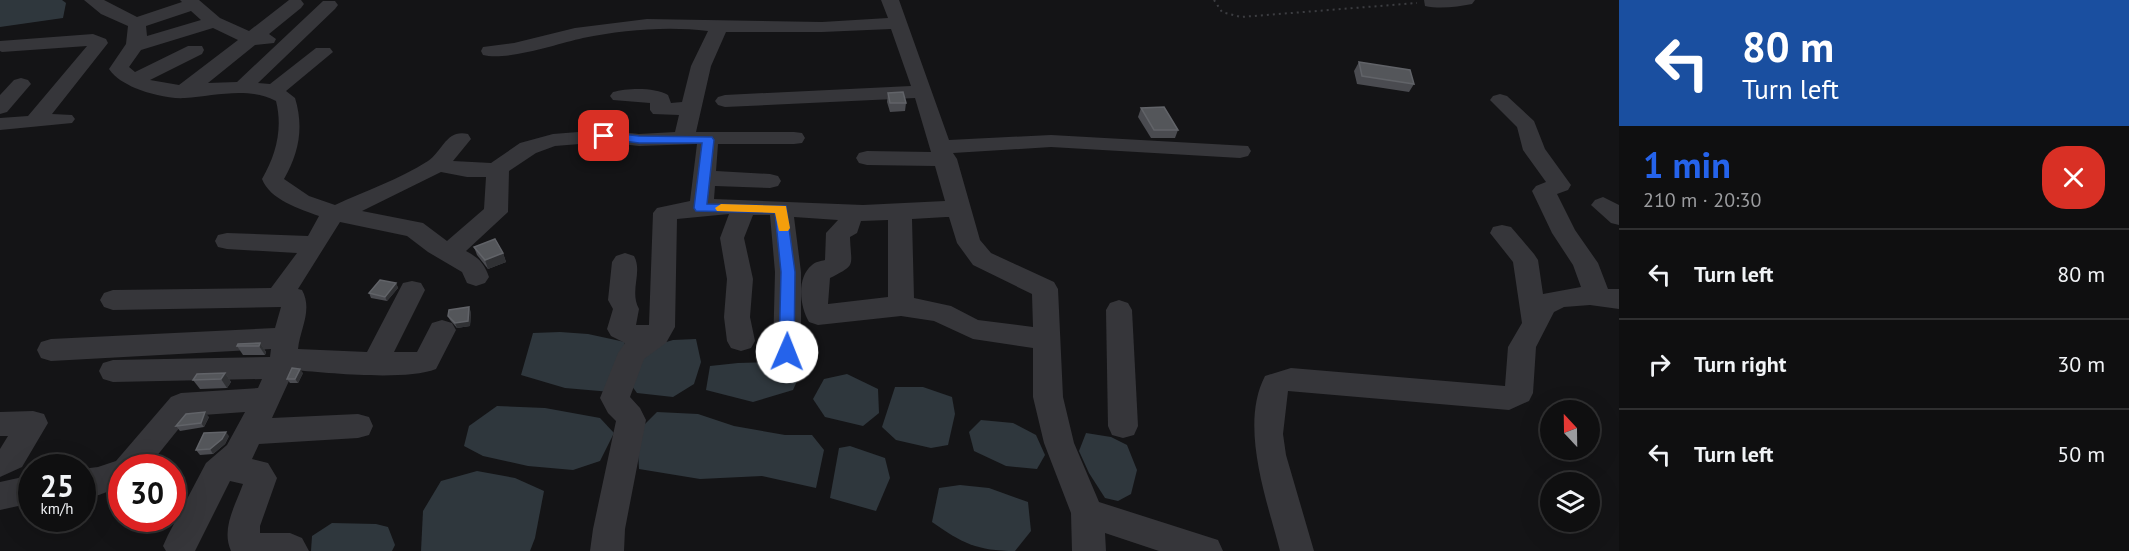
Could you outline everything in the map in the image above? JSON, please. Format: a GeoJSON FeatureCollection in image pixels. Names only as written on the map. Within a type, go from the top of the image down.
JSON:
{"type":"FeatureCollection","features":[{"type":"Feature","properties":{"kind":"street"},"geometry":{"type":"LineString","coordinates":[[100,5],[130,0]]}},
{"type":"Feature","properties":{"kind":"street"},"geometry":{"type":"LineString","coordinates":[[1431,2],[1466,0]]}},
{"type":"Feature","properties":{"kind":"street"},"geometry":{"type":"LineString","coordinates":[[136,23],[191,2],[214,22],[252,39],[294,40]]}},
{"type":"Feature","properties":{"kind":"street"},"geometry":{"type":"LineString","coordinates":[[183,92],[295,4]]}},
{"type":"Feature","properties":{"kind":"street"},"geometry":{"type":"LineString","coordinates":[[100,5],[136,23],[139,33],[135,46],[119,69],[134,80],[154,88],[183,92],[220,87],[241,88],[273,91],[285,98],[289,110],[291,135],[281,167],[273,179],[275,184],[301,201],[335,213],[414,229],[437,246],[450,251],[473,267],[477,277]]}},
{"type":"Feature","properties":{"kind":"street"},"geometry":{"type":"LineString","coordinates":[[241,88],[329,5]]}},
{"type":"Feature","properties":{"kind":"street"},"geometry":{"type":"LineString","coordinates":[[490,51],[516,51],[548,39],[567,39],[575,34],[660,23],[689,22],[719,27],[822,27],[894,11],[944,153],[969,243],[982,259],[1045,289],[1047,397],[1059,443],[1087,513],[1089,551]]}},
{"type":"Feature","properties":{"kind":"street"},"geometry":{"type":"LineString","coordinates":[[135,46],[214,22]]}},
{"type":"Feature","properties":{"kind":"street"},"geometry":{"type":"LineString","coordinates":[[684,138],[701,66],[719,27]]}},
{"type":"Feature","properties":{"kind":"street"},"geometry":{"type":"LineString","coordinates":[[1,42],[93,40],[99,43],[35,121]]}},
{"type":"Feature","properties":{"kind":"street"},"geometry":{"type":"LineString","coordinates":[[134,80],[195,50]]}},
{"type":"Feature","properties":{"kind":"street"},"geometry":{"type":"LineString","coordinates":[[273,91],[323,52]]}},
{"type":"Feature","properties":{"kind":"street"},"geometry":{"type":"LineString","coordinates":[[0,108],[21,84]]}},
{"type":"Feature","properties":{"kind":"street"},"geometry":{"type":"LineString","coordinates":[[729,94],[921,85]]}},
{"type":"Feature","properties":{"kind":"street"},"geometry":{"type":"LineString","coordinates":[[620,96],[659,97],[661,99],[658,109],[661,110],[691,108]]}},
{"type":"Feature","properties":{"kind":"street"},"geometry":{"type":"LineString","coordinates":[[1500,100],[1527,125],[1531,143],[1560,185],[1544,190],[1564,233],[1585,263],[1597,291],[1607,298]]}},
{"type":"Feature","properties":{"kind":"street"},"geometry":{"type":"LineString","coordinates":[[0,124],[65,120]]}},
{"type":"Feature","properties":{"kind":"street"},"geometry":{"type":"LineString","coordinates":[[438,165],[466,170],[498,169],[512,157],[528,148],[554,140],[604,136],[639,140],[794,138]]}},
{"type":"Feature","properties":{"kind":"street"},"geometry":{"type":"LineString","coordinates":[[279,296],[335,213],[438,165],[459,139]]}},
{"type":"Feature","properties":{"kind":"street"},"geometry":{"type":"LineString","coordinates":[[701,208],[708,140]]}},
{"type":"Feature","properties":{"kind":"street"},"geometry":{"type":"LineString","coordinates":[[867,158],[944,153],[1051,141],[1240,151]]}},
{"type":"Feature","properties":{"kind":"street"},"geometry":{"type":"LineString","coordinates":[[450,251],[496,212],[498,169]]}},
{"type":"Feature","properties":{"kind":"street"},"geometry":{"type":"LineString","coordinates":[[704,178],[770,182]]}},
{"type":"Feature","properties":{"kind":"street"},"geometry":{"type":"LineString","coordinates":[[607,551],[609,529],[631,420],[630,416],[617,405],[615,398],[632,353],[656,336],[662,327],[664,215],[668,212],[701,208],[744,207],[851,213],[900,213],[960,208]]}},
{"type":"Feature","properties":{"kind":"street"},"geometry":{"type":"LineString","coordinates":[[741,341],[737,317],[740,279],[732,238],[744,207]]}},
{"type":"Feature","properties":{"kind":"street"},"geometry":{"type":"LineString","coordinates":[[781,209],[788,272],[787,352]]}},
{"type":"Feature","properties":{"kind":"street"},"geometry":{"type":"LineString","coordinates":[[851,213],[848,227],[838,233],[838,264],[819,273],[817,277],[816,312],[820,316],[867,308],[901,306],[942,313],[973,329],[1046,339]]}},
{"type":"Feature","properties":{"kind":"street"},"geometry":{"type":"LineString","coordinates":[[900,213],[901,306]]}},
{"type":"Feature","properties":{"kind":"street"},"geometry":{"type":"LineString","coordinates":[[1502,233],[1525,260],[1535,323]]}},
{"type":"Feature","properties":{"kind":"street"},"geometry":{"type":"LineString","coordinates":[[227,241],[315,245]]}},
{"type":"Feature","properties":{"kind":"street"},"geometry":{"type":"LineString","coordinates":[[625,262],[621,300],[626,309],[621,329],[624,333],[631,335],[656,336]]}},
{"type":"Feature","properties":{"kind":"street"},"geometry":{"type":"LineString","coordinates":[[375,363],[412,290]]}},
{"type":"Feature","properties":{"kind":"street"},"geometry":{"type":"LineString","coordinates":[[113,300],[293,297],[295,305],[283,355],[268,399],[243,442],[217,473],[180,546]]}},
{"type":"Feature","properties":{"kind":"street"},"geometry":{"type":"LineString","coordinates":[[1297,551],[1271,455],[1268,434],[1275,384],[1291,379],[1509,398],[1518,393],[1522,347],[1544,306],[1551,301],[1567,297],[1607,298]]}},
{"type":"Feature","properties":{"kind":"street"},"geometry":{"type":"LineString","coordinates":[[1119,310],[1123,426]]}},
{"type":"Feature","properties":{"kind":"street"},"geometry":{"type":"LineString","coordinates":[[51,350],[283,355],[375,363],[416,363],[426,361],[442,330]]}},
{"type":"Feature","properties":{"kind":"street"},"geometry":{"type":"LineString","coordinates":[[113,371],[283,355]]}},
{"type":"Feature","properties":{"kind":"street"},"geometry":{"type":"LineString","coordinates":[[140,454],[181,405],[268,399]]}},
{"type":"Feature","properties":{"kind":"street"},"geometry":{"type":"LineString","coordinates":[[0,424],[33,423],[11,458],[0,464]]}},
{"type":"Feature","properties":{"kind":"street"},"geometry":{"type":"LineString","coordinates":[[243,442],[358,426]]}},
{"type":"Feature","properties":{"kind":"street"},"geometry":{"type":"LineString","coordinates":[[243,442],[234,468],[257,473],[261,478],[244,526],[244,542],[252,548],[290,549],[292,551]]}},
{"type":"Feature","properties":{"kind":"street"},"geometry":{"type":"LineString","coordinates":[[0,496],[18,492]]}},
{"type":"Feature","properties":{"kind":"street"},"geometry":{"type":"LineString","coordinates":[[1087,513],[1206,551]]}},
{"type":"Feature","properties":{"kind":"path"},"geometry":{"type":"LineString","coordinates":[[1214,0],[1225,14],[1241,17],[1431,2]]}},
{"type":"Feature","properties":{"kind":"shaded area"},"geometry":{"type":"Polygon","coordinates":[[[0,0],[62,0],[66,3],[63,18],[0,27],[0,0]]]}},
{"type":"Feature","properties":{"kind":"shaded area"},"geometry":{"type":"Polygon","coordinates":[[[533,333],[588,334],[625,342],[611,392],[565,388],[521,375],[533,333]]]}},
{"type":"Feature","properties":{"kind":"shaded area"},"geometry":{"type":"Polygon","coordinates":[[[696,339],[701,362],[694,384],[673,397],[637,393],[629,382],[639,350],[673,340],[696,339]]]}},
{"type":"Feature","properties":{"kind":"shaded area"},"geometry":{"type":"Polygon","coordinates":[[[773,362],[801,372],[793,390],[753,402],[706,390],[710,366],[773,362]]]}},
{"type":"Feature","properties":{"kind":"shaded area"},"geometry":{"type":"Polygon","coordinates":[[[847,374],[878,389],[879,413],[863,426],[825,417],[813,399],[824,379],[847,374]]]}},
{"type":"Feature","properties":{"kind":"shaded area"},"geometry":{"type":"Polygon","coordinates":[[[895,387],[923,387],[952,397],[955,414],[948,445],[931,448],[896,440],[882,427],[895,387]]]}},
{"type":"Feature","properties":{"kind":"shaded area"},"geometry":{"type":"Polygon","coordinates":[[[497,406],[545,408],[600,418],[614,433],[600,461],[573,470],[528,466],[483,456],[464,446],[469,426],[497,406]]]}},
{"type":"Feature","properties":{"kind":"shaded area"},"geometry":{"type":"Polygon","coordinates":[[[657,412],[698,414],[734,426],[785,435],[812,435],[824,450],[816,488],[762,476],[700,479],[639,469],[637,432],[657,412]]]}},
{"type":"Feature","properties":{"kind":"shaded area"},"geometry":{"type":"Polygon","coordinates":[[[981,420],[1013,423],[1036,435],[1045,455],[1037,469],[1006,466],[974,451],[969,432],[981,420]]]}},
{"type":"Feature","properties":{"kind":"shaded area"},"geometry":{"type":"Polygon","coordinates":[[[1086,433],[1111,437],[1127,445],[1137,470],[1131,494],[1118,501],[1105,498],[1089,473],[1079,451],[1086,433]]]}},
{"type":"Feature","properties":{"kind":"shaded area"},"geometry":{"type":"Polygon","coordinates":[[[850,446],[885,458],[890,478],[876,511],[830,498],[839,448],[850,446]]]}},
{"type":"Feature","properties":{"kind":"shaded area"},"geometry":{"type":"Polygon","coordinates":[[[477,471],[515,478],[544,491],[535,538],[530,551],[421,551],[423,511],[441,481],[477,471]]]}},
{"type":"Feature","properties":{"kind":"shaded area"},"geometry":{"type":"Polygon","coordinates":[[[960,485],[989,488],[1028,502],[1031,531],[1015,551],[1002,551],[970,544],[932,522],[939,488],[960,485]]]}},
{"type":"Feature","properties":{"kind":"shaded area"},"geometry":{"type":"Polygon","coordinates":[[[332,523],[376,524],[388,527],[395,545],[392,551],[311,551],[312,536],[332,523]]]}},
{"type":"Feature","properties":{"kind":"building"},"geometry":{"type":"Polygon","coordinates":[[[1359,62],[1410,70],[1414,84],[1362,76],[1359,62]]]}},
{"type":"Feature","properties":{"kind":"building"},"geometry":{"type":"Polygon","coordinates":[[[903,92],[906,103],[890,103],[888,93],[903,92]]]}},
{"type":"Feature","properties":{"kind":"building"},"geometry":{"type":"Polygon","coordinates":[[[1164,107],[1178,130],[1154,130],[1141,108],[1164,107]]]}},
{"type":"Feature","properties":{"kind":"building"},"geometry":{"type":"Polygon","coordinates":[[[495,239],[503,253],[485,260],[474,247],[495,239]]]}},
{"type":"Feature","properties":{"kind":"building"},"geometry":{"type":"Polygon","coordinates":[[[380,280],[396,283],[385,297],[369,293],[380,280]]]}},
{"type":"Feature","properties":{"kind":"building"},"geometry":{"type":"Polygon","coordinates":[[[469,307],[468,321],[455,323],[448,316],[449,310],[469,307]]]}},
{"type":"Feature","properties":{"kind":"building"},"geometry":{"type":"Polygon","coordinates":[[[260,343],[259,346],[237,346],[238,344],[260,343]]]}},
{"type":"Feature","properties":{"kind":"building"},"geometry":{"type":"Polygon","coordinates":[[[292,368],[300,369],[295,379],[287,379],[292,368]]]}},
{"type":"Feature","properties":{"kind":"building"},"geometry":{"type":"Polygon","coordinates":[[[225,373],[221,379],[193,380],[197,374],[225,373]]]}},
{"type":"Feature","properties":{"kind":"building"},"geometry":{"type":"Polygon","coordinates":[[[205,412],[201,423],[176,426],[186,414],[205,412]]]}},
{"type":"Feature","properties":{"kind":"building"},"geometry":{"type":"Polygon","coordinates":[[[226,432],[222,439],[210,449],[196,450],[204,433],[226,432]]]}},
{"type":"Feature","properties":{"kind":"slow traffic"},"geometry":{"type":"LineString","coordinates":[[721,208],[781,209],[783,228]]}},
{"type":"Feature","properties":{"kind":"route"},"geometry":{"type":"LineString","coordinates":[[604,136],[639,140],[684,138],[708,140],[701,208],[781,209],[788,272],[787,352]]}}]}
